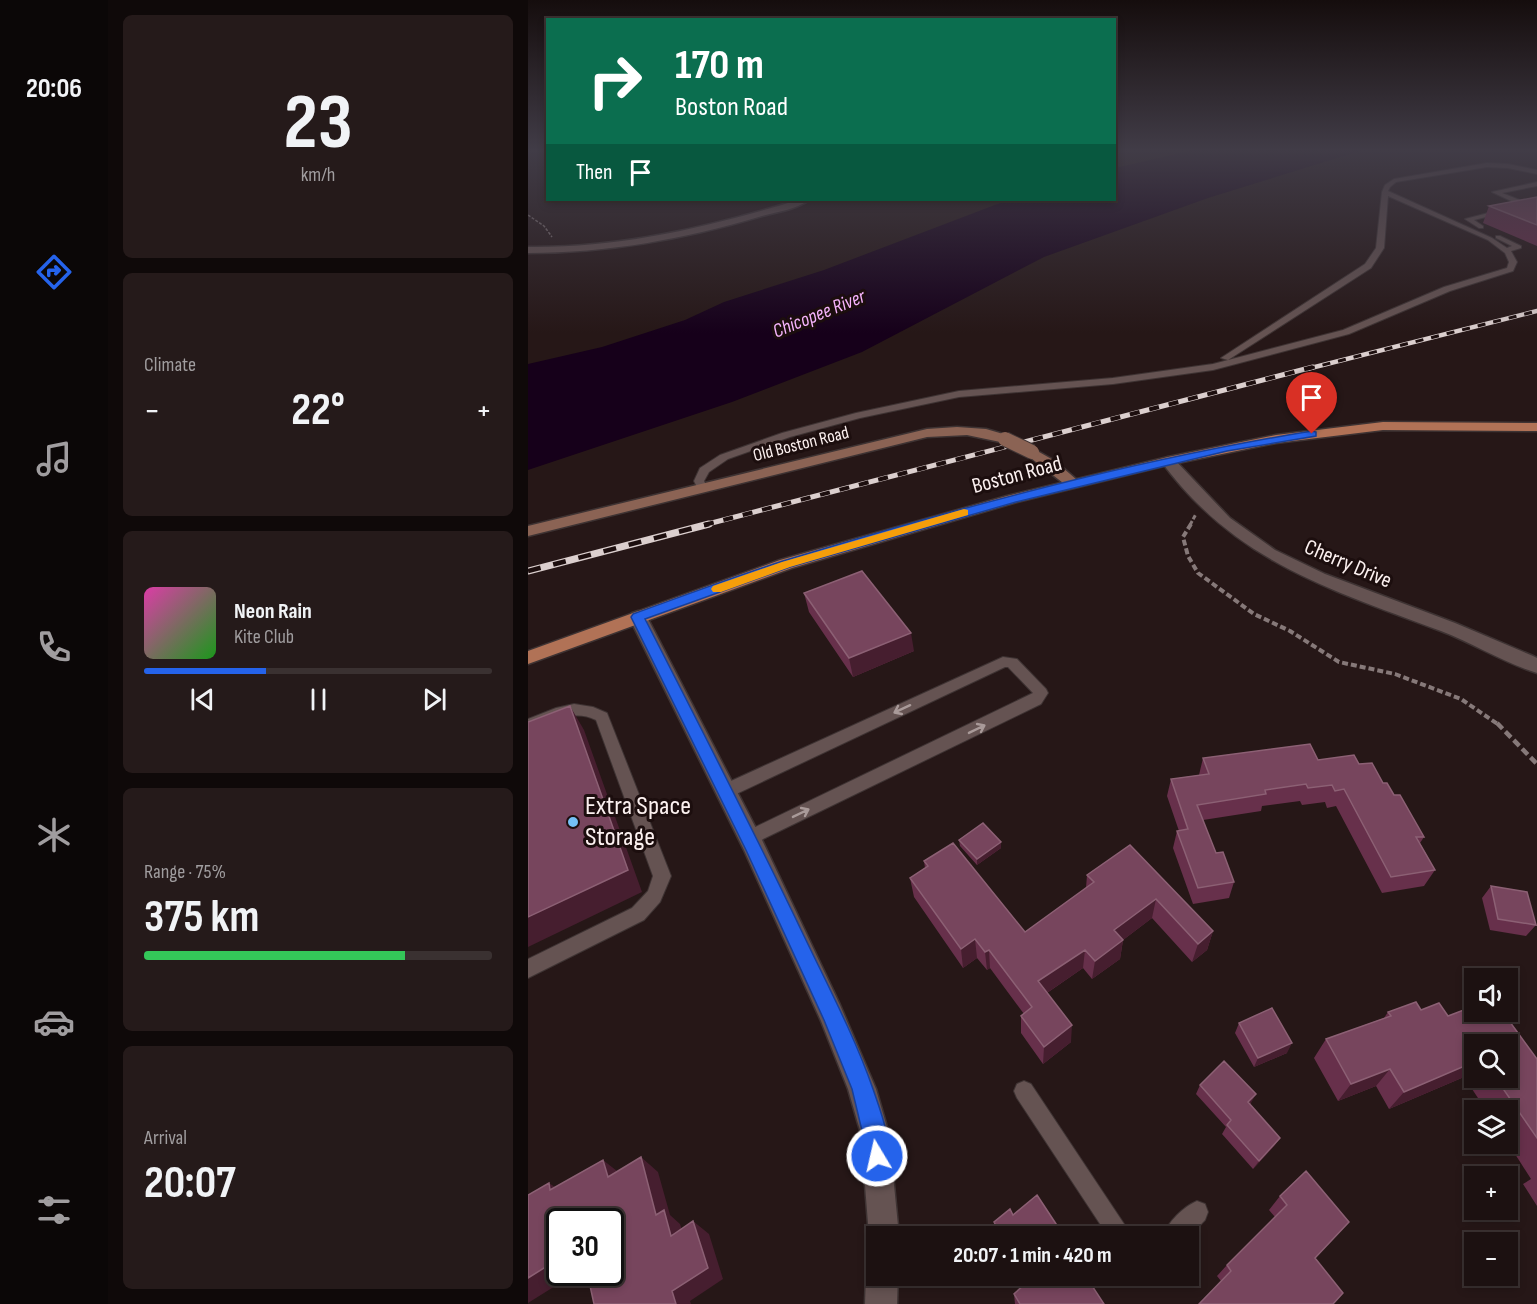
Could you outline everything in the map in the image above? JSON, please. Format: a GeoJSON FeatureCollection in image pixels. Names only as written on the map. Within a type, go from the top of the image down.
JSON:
{"type":"FeatureCollection","features":[{"type":"Feature","properties":{"kind":"main road","name":"Boston Road"},"geometry":{"type":"LineString","coordinates":[[528,658],[786,564],[1072,483],[1168,461],[1276,439],[1383,426],[1537,427]]}},
{"type":"Feature","properties":{"kind":"street"},"geometry":{"type":"LineString","coordinates":[[528,250],[596,249],[669,237],[766,211]]}},
{"type":"Feature","properties":{"kind":"street","name":"Old Boston Road"},"geometry":{"type":"LineString","coordinates":[[528,531],[702,487],[942,431],[974,431],[1005,439],[1032,452],[1072,483]]}},
{"type":"Feature","properties":{"kind":"street","name":"Cherry Drive"},"geometry":{"type":"LineString","coordinates":[[1168,461],[1206,502],[1245,537],[1298,569],[1329,584],[1451,628],[1537,666]]}},
{"type":"Feature","properties":{"kind":"street"},"geometry":{"type":"LineString","coordinates":[[638,617],[749,838],[831,1014],[862,1089],[875,1134],[883,1226]]}},
{"type":"Feature","properties":{"kind":"street"},"geometry":{"type":"LineString","coordinates":[[881,1304],[882,1286]]}},
{"type":"Feature","properties":{"kind":"lane"},"geometry":{"type":"LineString","coordinates":[[1202,369],[1234,353],[1368,266],[1380,248],[1383,211]]}},
{"type":"Feature","properties":{"kind":"lane"},"geometry":{"type":"LineString","coordinates":[[702,487],[699,481],[704,470],[724,457],[786,435],[890,407],[959,394],[1113,381],[1202,369],[1346,332],[1447,289],[1510,269],[1513,262],[1506,250],[1475,231],[1429,211]]}},
{"type":"Feature","properties":{"kind":"lane"},"geometry":{"type":"LineString","coordinates":[[1505,211],[1468,219],[1519,248],[1506,250]]}},
{"type":"Feature","properties":{"kind":"lane"},"geometry":{"type":"LineString","coordinates":[[726,792],[1003,662],[1012,662],[1041,693],[1036,700],[749,838]]}},
{"type":"Feature","properties":{"kind":"lane"},"geometry":{"type":"LineString","coordinates":[[528,725],[561,712],[579,709],[592,711],[602,717],[662,876],[660,888],[651,902],[638,914],[528,969]]}},
{"type":"Feature","properties":{"kind":"lane"},"geometry":{"type":"LineString","coordinates":[[1024,1091],[1114,1226]]}},
{"type":"Feature","properties":{"kind":"lane"},"geometry":{"type":"LineString","coordinates":[[1184,1226],[1197,1212]]}},
{"type":"Feature","properties":{"kind":"path"},"geometry":{"type":"LineString","coordinates":[[528,215],[550,232],[553,239],[546,250]]}},
{"type":"Feature","properties":{"kind":"path"},"geometry":{"type":"LineString","coordinates":[[1206,502],[1193,518],[1183,537],[1188,556],[1198,573],[1216,588],[1254,614],[1274,626],[1290,631],[1339,662],[1395,674],[1461,699],[1482,711],[1506,730],[1537,764]]}},
{"type":"Feature","properties":{"kind":"water","name":"Chicopee River"},"geometry":{"type":"Polygon","coordinates":[[[979,211],[1172,211],[1044,257],[862,352],[732,402],[528,470],[528,364],[602,347],[685,320],[724,302],[824,270],[979,211]]]}},
{"type":"Feature","properties":{"kind":"building"},"geometry":{"type":"Polygon","coordinates":[[[1501,211],[1537,211],[1537,225],[1501,211]]]}},
{"type":"Feature","properties":{"kind":"building"},"geometry":{"type":"Polygon","coordinates":[[[862,571],[911,633],[849,658],[804,593],[862,571]]]}},
{"type":"Feature","properties":{"kind":"building","name":"Extra Space Storage"},"geometry":{"type":"Polygon","coordinates":[[[570,706],[628,870],[528,917],[528,722],[570,706]]]}},
{"type":"Feature","properties":{"kind":"building"},"geometry":{"type":"Polygon","coordinates":[[[1310,744],[1318,760],[1354,755],[1359,764],[1372,763],[1383,783],[1387,783],[1394,795],[1400,795],[1424,837],[1416,837],[1435,870],[1391,877],[1344,789],[1335,791],[1332,785],[1308,788],[1306,784],[1265,790],[1266,794],[1197,805],[1216,853],[1223,852],[1234,882],[1198,888],[1177,831],[1188,829],[1171,779],[1209,774],[1203,758],[1310,744]]]}},
{"type":"Feature","properties":{"kind":"building"},"geometry":{"type":"Polygon","coordinates":[[[983,823],[1001,842],[977,859],[959,840],[983,823]]]}},
{"type":"Feature","properties":{"kind":"building"},"geometry":{"type":"Polygon","coordinates":[[[953,843],[1025,932],[1094,882],[1087,875],[1130,845],[1213,931],[1198,944],[1156,899],[1114,930],[1123,940],[1095,961],[1085,950],[1038,981],[1072,1025],[1044,1047],[1021,1016],[1032,1007],[989,950],[985,952],[975,939],[961,949],[910,878],[928,866],[924,861],[953,843]]]}},
{"type":"Feature","properties":{"kind":"building"},"geometry":{"type":"Polygon","coordinates":[[[1491,886],[1527,892],[1536,925],[1498,919],[1491,886]]]}},
{"type":"Feature","properties":{"kind":"building"},"geometry":{"type":"Polygon","coordinates":[[[1416,1002],[1421,1010],[1439,1003],[1448,1016],[1464,1010],[1464,1022],[1510,1022],[1537,1059],[1537,1138],[1518,1110],[1518,1100],[1511,1100],[1503,1088],[1518,1088],[1518,1034],[1464,1034],[1464,1066],[1404,1092],[1390,1069],[1351,1084],[1326,1039],[1391,1016],[1388,1012],[1416,1002]]]}},
{"type":"Feature","properties":{"kind":"building"},"geometry":{"type":"Polygon","coordinates":[[[1272,1008],[1292,1043],[1258,1058],[1239,1023],[1272,1008]]]}},
{"type":"Feature","properties":{"kind":"building"},"geometry":{"type":"Polygon","coordinates":[[[1224,1061],[1256,1094],[1248,1102],[1280,1138],[1259,1161],[1227,1125],[1231,1120],[1200,1085],[1224,1061]]]}},
{"type":"Feature","properties":{"kind":"building"},"geometry":{"type":"Polygon","coordinates":[[[641,1157],[656,1215],[664,1210],[671,1236],[693,1221],[708,1268],[672,1291],[676,1304],[594,1304],[590,1286],[624,1286],[624,1208],[546,1208],[546,1267],[528,1278],[528,1195],[549,1183],[550,1190],[603,1160],[608,1177],[641,1157]]]}},
{"type":"Feature","properties":{"kind":"building"},"geometry":{"type":"Polygon","coordinates":[[[1306,1171],[1349,1222],[1315,1258],[1343,1293],[1333,1304],[1199,1304],[1231,1271],[1227,1265],[1287,1205],[1280,1196],[1306,1171]]]}},
{"type":"Feature","properties":{"kind":"building"},"geometry":{"type":"Polygon","coordinates":[[[1037,1195],[1057,1226],[996,1226],[994,1222],[1010,1209],[1013,1215],[1037,1195]]]}},
{"type":"Feature","properties":{"kind":"building"},"geometry":{"type":"Polygon","coordinates":[[[1023,1286],[1092,1286],[1104,1304],[1020,1304],[1014,1294],[1023,1286]]]}},
{"type":"Feature","properties":{"kind":"railway"},"geometry":{"type":"LineString","coordinates":[[1307,369],[1537,311]]}},
{"type":"Feature","properties":{"kind":"railway"},"geometry":{"type":"LineString","coordinates":[[704,525],[1313,367]]}},
{"type":"Feature","properties":{"kind":"railway"},"geometry":{"type":"LineString","coordinates":[[528,571],[709,524]]}},
{"type":"Feature","properties":{"kind":"slow traffic"},"geometry":{"type":"LineString","coordinates":[[717,589],[786,564],[964,513]]}},
{"type":"Feature","properties":{"kind":"place","name":"Extra Space Storage"},"geometry":{"type":"Point","coordinates":[573,822]}},
{"type":"Feature","properties":{"kind":"route"},"geometry":{"type":"LineString","coordinates":[[877,1156],[875,1134],[862,1089],[831,1014],[754,847],[638,617],[786,564],[1012,499],[1227,448],[1312,434]]}}]}
